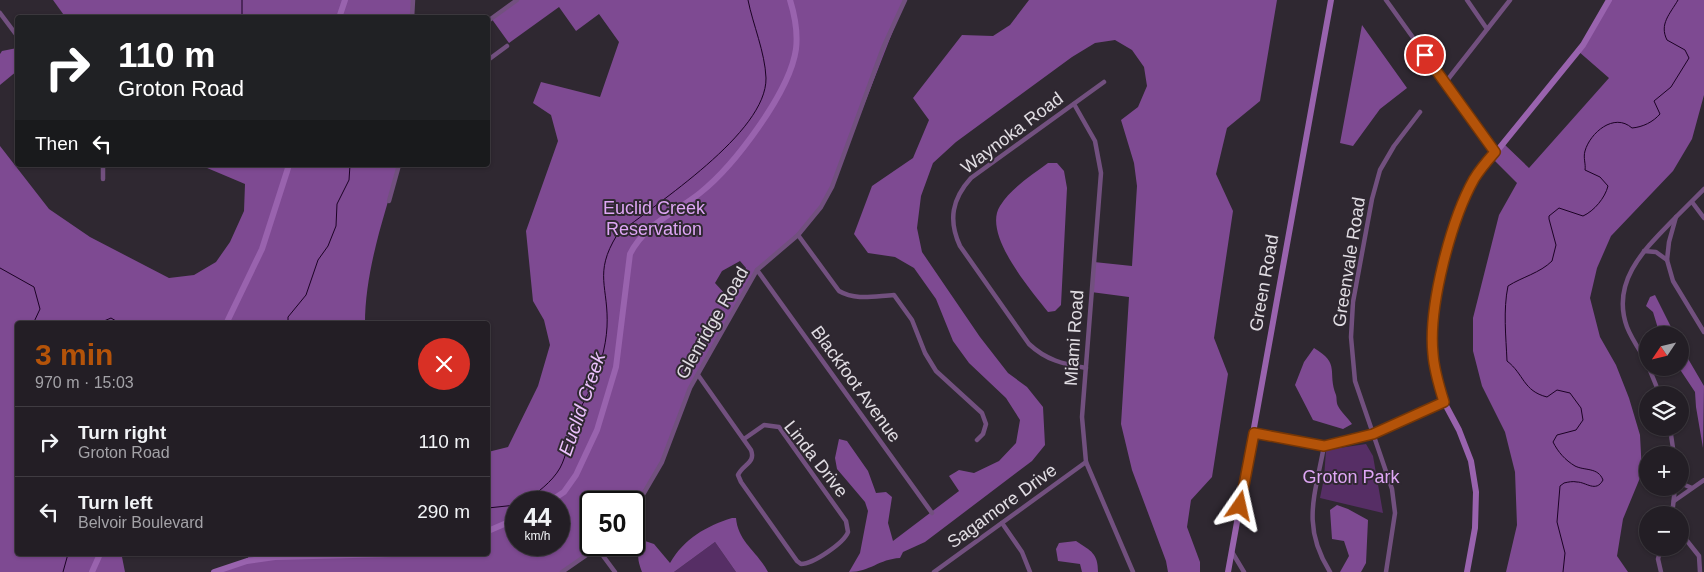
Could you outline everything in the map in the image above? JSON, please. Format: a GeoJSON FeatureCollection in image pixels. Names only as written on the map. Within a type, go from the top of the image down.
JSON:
{"type":"FeatureCollection","features":[{"type":"Feature","properties":{"kind":"street"},"geometry":{"type":"LineString","coordinates":[[340,15],[345,0]]}},
{"type":"Feature","properties":{"kind":"street"},"geometry":{"type":"LineString","coordinates":[[412,15],[413,0]]}},
{"type":"Feature","properties":{"kind":"street"},"geometry":{"type":"LineString","coordinates":[[490,20],[517,0]]}},
{"type":"Feature","properties":{"kind":"street"},"geometry":{"type":"LineString","coordinates":[[565,491],[576,475],[597,430],[611,389],[616,366],[630,254],[637,240],[650,227],[718,179],[751,138],[791,69],[796,49],[797,24],[790,0]]}},
{"type":"Feature","properties":{"kind":"street","name":"Glenridge Road"},"geometry":{"type":"LineString","coordinates":[[645,491],[662,462],[680,410],[757,270],[798,235],[821,207],[832,187],[883,48],[905,0]]}},
{"type":"Feature","properties":{"kind":"street","name":"Green Road"},"geometry":{"type":"LineString","coordinates":[[1228,572],[1331,0]]}},
{"type":"Feature","properties":{"kind":"street"},"geometry":{"type":"LineString","coordinates":[[1386,0],[1495,152]]}},
{"type":"Feature","properties":{"kind":"street"},"geometry":{"type":"LineString","coordinates":[[1467,0],[1487,29]]}},
{"type":"Feature","properties":{"kind":"street"},"geometry":{"type":"LineString","coordinates":[[1445,83],[1510,0]]}},
{"type":"Feature","properties":{"kind":"street"},"geometry":{"type":"LineString","coordinates":[[1467,572],[1474,528],[1476,492],[1471,461],[1459,430],[1444,402],[1435,371],[1432,329],[1454,224],[1475,178],[1583,45],[1609,0]]}},
{"type":"Feature","properties":{"kind":"street"},"geometry":{"type":"LineString","coordinates":[[0,13],[15,33]]}},
{"type":"Feature","properties":{"kind":"street"},"geometry":{"type":"LineString","coordinates":[[490,59],[507,46]]}},
{"type":"Feature","properties":{"kind":"street","name":"Waynoka Road"},"geometry":{"type":"LineString","coordinates":[[1086,368],[1060,364],[1044,356],[1029,344],[960,246],[954,233],[952,217],[954,203],[961,189],[971,178],[1104,82]]}},
{"type":"Feature","properties":{"kind":"street","name":"Miami Road"},"geometry":{"type":"LineString","coordinates":[[1074,104],[1095,141],[1101,172],[1082,432],[1086,462],[1133,572]]}},
{"type":"Feature","properties":{"kind":"street","name":"Greenvale Road"},"geometry":{"type":"LineString","coordinates":[[1386,572],[1395,513],[1392,490],[1355,381],[1351,337],[1353,302],[1372,199],[1380,170],[1394,146],[1420,112]]}},
{"type":"Feature","properties":{"kind":"street"},"geometry":{"type":"LineString","coordinates":[[103,167],[104,179]]}},
{"type":"Feature","properties":{"kind":"street"},"geometry":{"type":"LineString","coordinates":[[227,321],[262,249],[289,167]]}},
{"type":"Feature","properties":{"kind":"street"},"geometry":{"type":"LineString","coordinates":[[389,200],[399,167]]}},
{"type":"Feature","properties":{"kind":"street"},"geometry":{"type":"LineString","coordinates":[[1639,349],[1628,328],[1623,304],[1629,274],[1644,251],[1704,189]]}},
{"type":"Feature","properties":{"kind":"street"},"geometry":{"type":"LineString","coordinates":[[1692,202],[1704,218]]}},
{"type":"Feature","properties":{"kind":"street"},"geometry":{"type":"LineString","coordinates":[[1676,217],[1669,242],[1667,260],[1673,281],[1704,332]]}},
{"type":"Feature","properties":{"kind":"street"},"geometry":{"type":"LineString","coordinates":[[798,235],[839,291],[848,297],[894,295],[912,320],[925,353],[936,371],[982,413],[986,424],[984,434],[977,440]]}},
{"type":"Feature","properties":{"kind":"street"},"geometry":{"type":"LineString","coordinates":[[1644,251],[1656,252],[1667,260]]}},
{"type":"Feature","properties":{"kind":"street","name":"Blackfoot Avenue"},"geometry":{"type":"LineString","coordinates":[[757,270],[932,513]]}},
{"type":"Feature","properties":{"kind":"street"},"geometry":{"type":"LineString","coordinates":[[698,375],[744,439]]}},
{"type":"Feature","properties":{"kind":"street"},"geometry":{"type":"LineString","coordinates":[[1254,433],[1324,446],[1373,434],[1444,402]]}},
{"type":"Feature","properties":{"kind":"street","name":"Linda Drive"},"geometry":{"type":"LineString","coordinates":[[764,426],[779,427],[846,521],[848,532],[844,539],[806,564],[800,564],[741,482],[738,475],[752,461],[753,456],[744,439],[764,426]]}},
{"type":"Feature","properties":{"kind":"street"},"geometry":{"type":"LineString","coordinates":[[1324,446],[1311,520],[1315,540],[1330,572]]}},
{"type":"Feature","properties":{"kind":"street","name":"Sagamore Drive"},"geometry":{"type":"LineString","coordinates":[[934,572],[1086,462]]}},
{"type":"Feature","properties":{"kind":"street"},"geometry":{"type":"LineString","coordinates":[[1674,501],[1704,480]]}},
{"type":"Feature","properties":{"kind":"street"},"geometry":{"type":"LineString","coordinates":[[1673,506],[1674,496]]}},
{"type":"Feature","properties":{"kind":"street"},"geometry":{"type":"LineString","coordinates":[[1002,523],[1022,552],[1030,572]]}},
{"type":"Feature","properties":{"kind":"street"},"geometry":{"type":"LineString","coordinates":[[490,530],[505,524]]}},
{"type":"Feature","properties":{"kind":"street"},"geometry":{"type":"LineString","coordinates":[[1689,543],[1699,556],[1700,572]]}},
{"type":"Feature","properties":{"kind":"street"},"geometry":{"type":"LineString","coordinates":[[1232,551],[1244,572]]}},
{"type":"Feature","properties":{"kind":"street"},"geometry":{"type":"LineString","coordinates":[[92,572],[99,556]]}},
{"type":"Feature","properties":{"kind":"street"},"geometry":{"type":"LineString","coordinates":[[214,572],[246,561],[275,557],[314,556]]}},
{"type":"Feature","properties":{"kind":"street"},"geometry":{"type":"LineString","coordinates":[[562,572],[586,556]]}},
{"type":"Feature","properties":{"kind":"street"},"geometry":{"type":"LineString","coordinates":[[604,556],[614,572]]}},
{"type":"Feature","properties":{"kind":"street"},"geometry":{"type":"LineString","coordinates":[[1659,556],[1661,572]]}},
{"type":"Feature","properties":{"kind":"green space"},"geometry":{"type":"Polygon","coordinates":[[[53,0],[413,0],[412,15],[64,15],[53,0]]]}},
{"type":"Feature","properties":{"kind":"green space","name":"Euclid Creek Reservation"},"geometry":{"type":"Polygon","coordinates":[[[517,0],[905,0],[832,187],[821,207],[798,235],[757,270],[690,388],[662,462],[645,491],[580,491],[580,556],[585,556],[562,572],[214,572],[249,560],[248,556],[490,556],[490,452],[508,447],[538,386],[550,345],[544,320],[533,301],[526,231],[558,141],[551,115],[533,103],[541,82],[600,97],[619,42],[599,14],[576,31],[559,7],[509,43],[491,18],[517,0]],[[740,261],[722,271],[715,283],[726,295],[738,288],[746,268],[740,261]]]}},
{"type":"Feature","properties":{"kind":"green space"},"geometry":{"type":"Polygon","coordinates":[[[1029,0],[1277,0],[1260,101],[1227,128],[1216,174],[1233,211],[1214,338],[1228,374],[1212,477],[1191,500],[1187,527],[1200,562],[1200,572],[1168,572],[1166,561],[1132,470],[1121,424],[1129,297],[1091,292],[1094,262],[1132,266],[1137,186],[1134,163],[1121,120],[1138,107],[1147,86],[1144,67],[1132,50],[1115,40],[1095,43],[1072,57],[956,142],[933,163],[921,196],[917,228],[922,252],[980,337],[1008,373],[1027,387],[1043,407],[1045,445],[1032,461],[925,542],[903,552],[900,558],[863,570],[849,572],[860,553],[868,511],[865,502],[837,469],[835,458],[839,439],[847,441],[868,471],[876,493],[886,492],[892,497],[888,523],[893,541],[959,491],[949,476],[959,470],[974,473],[999,461],[1016,443],[1020,420],[1006,398],[969,363],[953,341],[936,299],[914,268],[895,257],[868,253],[854,234],[872,186],[913,158],[929,120],[913,98],[962,35],[993,36],[1010,25],[1029,0]]]}},
{"type":"Feature","properties":{"kind":"green space"},"geometry":{"type":"Polygon","coordinates":[[[1609,0],[1704,0],[1704,95],[1692,139],[1673,171],[1611,236],[1597,268],[1590,298],[1600,337],[1616,365],[1629,398],[1640,436],[1639,480],[1623,519],[1617,556],[1628,572],[1506,572],[1517,525],[1515,472],[1505,432],[1482,386],[1473,351],[1473,318],[1499,215],[1517,183],[1491,157],[1503,143],[1529,168],[1609,78],[1578,51],[1609,0]]]}},
{"type":"Feature","properties":{"kind":"green space"},"geometry":{"type":"Polygon","coordinates":[[[1362,25],[1407,88],[1380,109],[1353,146],[1340,143],[1362,25]]]}},
{"type":"Feature","properties":{"kind":"green space"},"geometry":{"type":"Polygon","coordinates":[[[15,48],[15,73],[0,85],[0,54],[2,51],[15,48]]]}},
{"type":"Feature","properties":{"kind":"green space"},"geometry":{"type":"Polygon","coordinates":[[[0,146],[49,209],[90,237],[169,278],[194,275],[216,262],[230,242],[244,211],[245,184],[205,167],[398,167],[372,263],[368,284],[365,321],[15,321],[15,556],[123,556],[125,572],[0,572],[0,146]]]}},
{"type":"Feature","properties":{"kind":"green space"},"geometry":{"type":"Polygon","coordinates":[[[1048,163],[1057,163],[1064,171],[1067,188],[1061,305],[1055,311],[1048,312],[1011,261],[1003,246],[996,218],[1000,206],[1010,193],[1048,163]]]}},
{"type":"Feature","properties":{"kind":"green space"},"geometry":{"type":"Polygon","coordinates":[[[1655,295],[1670,326],[1657,326],[1653,312],[1646,306],[1650,297],[1655,295]]]}},
{"type":"Feature","properties":{"kind":"green space"},"geometry":{"type":"Polygon","coordinates":[[[1314,348],[1328,359],[1332,369],[1337,405],[1352,424],[1343,429],[1313,420],[1295,385],[1304,362],[1314,348]]]}},
{"type":"Feature","properties":{"kind":"green space"},"geometry":{"type":"Polygon","coordinates":[[[1689,360],[1704,386],[1703,448],[1696,407],[1695,392],[1684,376],[1689,376],[1689,360]]]}},
{"type":"Feature","properties":{"kind":"green space","name":"Groton Park"},"geometry":{"type":"Polygon","coordinates":[[[1366,444],[1373,456],[1383,513],[1320,498],[1326,450],[1366,444]]]}},
{"type":"Feature","properties":{"kind":"green space"},"geometry":{"type":"Polygon","coordinates":[[[1337,505],[1368,520],[1366,563],[1361,572],[1340,572],[1349,556],[1344,541],[1332,539],[1330,510],[1337,505]]]}},
{"type":"Feature","properties":{"kind":"green space"},"geometry":{"type":"Polygon","coordinates":[[[736,518],[740,534],[768,572],[736,572],[715,542],[674,572],[642,572],[638,556],[645,556],[645,541],[654,544],[670,563],[689,540],[713,525],[736,518]]]}},
{"type":"Feature","properties":{"kind":"green space"},"geometry":{"type":"Polygon","coordinates":[[[1076,541],[1093,553],[1097,561],[1098,572],[1082,572],[1080,564],[1058,561],[1056,549],[1059,543],[1076,541]]]}},
{"type":"Feature","properties":{"kind":"green space"},"geometry":{"type":"Polygon","coordinates":[[[715,542],[736,572],[674,572],[715,542]]]}},
{"type":"Feature","properties":{"kind":"waterway"},"geometry":{"type":"LineString","coordinates":[[242,0],[242,15]]}},
{"type":"Feature","properties":{"kind":"waterway","name":"Euclid Creek"},"geometry":{"type":"LineString","coordinates":[[539,491],[549,483],[560,468],[574,423],[602,359],[607,327],[604,271],[606,260],[617,235],[682,186],[730,143],[749,121],[761,99],[766,78],[765,68],[748,0]]}},
{"type":"Feature","properties":{"kind":"waterway"},"geometry":{"type":"LineString","coordinates":[[1563,572],[1565,553],[1557,522],[1560,486],[1564,483],[1574,482],[1597,486],[1603,480],[1595,471],[1579,468],[1568,461],[1553,442],[1557,435],[1576,430],[1583,420],[1581,408],[1570,393],[1557,390],[1547,397],[1533,391],[1507,361],[1506,295],[1508,286],[1542,269],[1552,261],[1556,245],[1549,216],[1559,208],[1583,216],[1602,199],[1608,186],[1600,177],[1585,170],[1585,151],[1597,132],[1604,127],[1618,122],[1632,128],[1644,125],[1660,114],[1654,101],[1671,87],[1689,58],[1685,50],[1667,40],[1664,29],[1666,19],[1678,0]]}},
{"type":"Feature","properties":{"kind":"waterway"},"geometry":{"type":"LineString","coordinates":[[288,321],[288,317],[306,295],[318,260],[328,246],[336,226],[337,204],[349,180],[350,167]]}},
{"type":"Feature","properties":{"kind":"waterway","name":"Euclid Creek"},"geometry":{"type":"LineString","coordinates":[[0,268],[34,287],[40,309],[34,321]]}},
{"type":"Feature","properties":{"kind":"waterway","name":"Euclid Creek"},"geometry":{"type":"LineString","coordinates":[[104,321],[111,318],[116,321]]}},
{"type":"Feature","properties":{"kind":"waterway","name":"Euclid Creek"},"geometry":{"type":"LineString","coordinates":[[490,508],[505,506]]}},
{"type":"Feature","properties":{"kind":"waterway","name":"Euclid Creek"},"geometry":{"type":"LineString","coordinates":[[63,572],[67,556]]}},
{"type":"Feature","properties":{"kind":"route"},"geometry":{"type":"LineString","coordinates":[[1240,506],[1254,433],[1324,446],[1373,434],[1444,402],[1432,353],[1434,309],[1454,224],[1475,178],[1495,152],[1425,55]]}}]}
